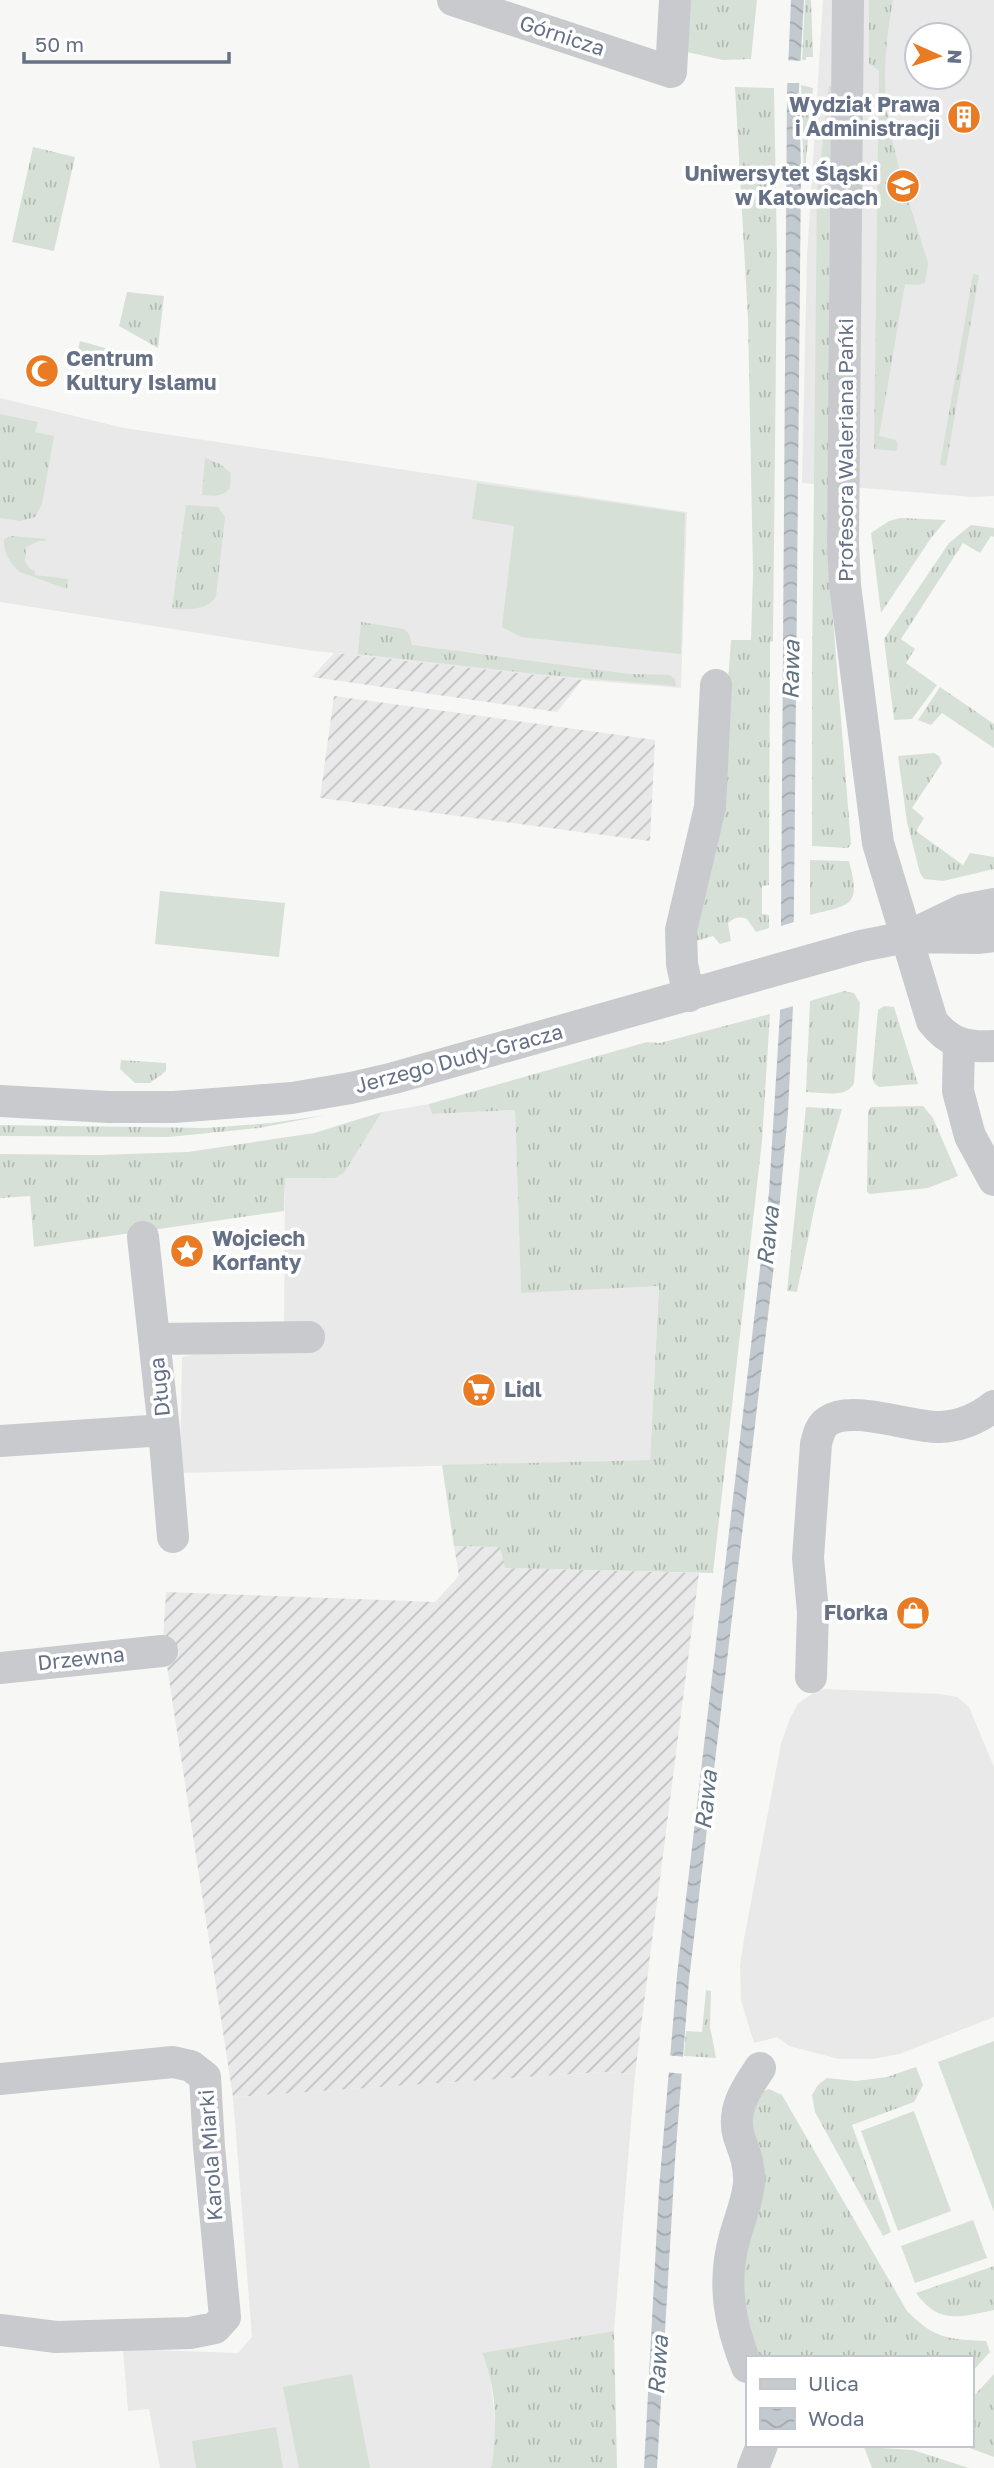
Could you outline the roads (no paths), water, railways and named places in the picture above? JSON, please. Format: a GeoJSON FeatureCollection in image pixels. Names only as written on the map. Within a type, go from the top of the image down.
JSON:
{"type":"FeatureCollection","features":[{"type":"Feature","properties":{"kind":"street","name":"Górnicza"},"geometry":{"type":"LineString","coordinates":[[453,0],[671,72],[675,0]]}},
{"type":"Feature","properties":{"kind":"street","name":"Profesora Waleriana Pańki"},"geometry":{"type":"LineString","coordinates":[[848,0],[842,509],[845,585],[878,843],[932,1021],[944,1036],[960,1043]]}},
{"type":"Feature","properties":{"kind":"street"},"geometry":{"type":"LineString","coordinates":[[690,996],[682,964],[681,930],[710,807],[716,685]]}},
{"type":"Feature","properties":{"kind":"street","name":"Jerzego Dudy-Gracza"},"geometry":{"type":"LineString","coordinates":[[0,1101],[109,1107],[174,1107],[292,1098],[351,1088],[690,996],[834,953],[906,937],[963,910],[994,904]]}},
{"type":"Feature","properties":{"kind":"street","name":"Jerzego Dudy-Gracza"},"geometry":{"type":"LineString","coordinates":[[906,937],[994,936]]}},
{"type":"Feature","properties":{"kind":"street"},"geometry":{"type":"LineString","coordinates":[[994,1046],[960,1043],[958,1091],[970,1136],[994,1180]]}},
{"type":"Feature","properties":{"kind":"street","name":"Długa"},"geometry":{"type":"LineString","coordinates":[[143,1237],[173,1537]]}},
{"type":"Feature","properties":{"kind":"street"},"geometry":{"type":"LineString","coordinates":[[155,1339],[309,1337]]}},
{"type":"Feature","properties":{"kind":"street"},"geometry":{"type":"LineString","coordinates":[[811,1678],[813,1612],[808,1558],[816,1444],[820,1430],[827,1421],[838,1417],[866,1416],[917,1425],[957,1426],[982,1416],[994,1406]]}},
{"type":"Feature","properties":{"kind":"street"},"geometry":{"type":"LineString","coordinates":[[0,1441],[164,1430]]}},
{"type":"Feature","properties":{"kind":"street","name":"Drzewna"},"geometry":{"type":"LineString","coordinates":[[0,1668],[162,1651]]}},
{"type":"Feature","properties":{"kind":"street","name":"Karola Miarki"},"geometry":{"type":"LineString","coordinates":[[0,2079],[173,2062],[191,2066],[205,2077],[225,2317],[215,2328],[190,2333],[56,2337],[0,2330]]}},
{"type":"Feature","properties":{"kind":"street"},"geometry":{"type":"LineString","coordinates":[[746,2364],[732,2325],[728,2272],[749,2183],[749,2167],[737,2125],[737,2113],[745,2092],[760,2068]]}},
{"type":"Feature","properties":{"kind":"street"},"geometry":{"type":"LineString","coordinates":[[753,2468],[761,2447]]}},
{"type":"Feature","properties":{"kind":"water","name":"Rawa"},"geometry":{"type":"Polygon","coordinates":[[[791,0],[804,0],[799,89],[801,171],[793,1006],[788,1113],[774,1265],[689,1980],[675,2161],[657,2468],[644,2468],[659,2189],[677,1975],[769,1192],[780,1013],[787,92],[791,0]]]}},
{"type":"Feature","properties":{"kind":"place","name":"Wydział Prawa i Administracji"},"geometry":{"type":"Point","coordinates":[964,117]}},
{"type":"Feature","properties":{"kind":"place","name":"Uniwersytet Śląski w Katowicach"},"geometry":{"type":"Point","coordinates":[903,186]}},
{"type":"Feature","properties":{"kind":"place","name":"Centrum Kultury Islamu"},"geometry":{"type":"Point","coordinates":[42,371]}},
{"type":"Feature","properties":{"kind":"place","name":"Wojciech Korfanty"},"geometry":{"type":"Point","coordinates":[187,1251]}},
{"type":"Feature","properties":{"kind":"place","name":"Lidl"},"geometry":{"type":"Point","coordinates":[479,1390]}},
{"type":"Feature","properties":{"kind":"place","name":"Florka"},"geometry":{"type":"Point","coordinates":[913,1613]}}]}
